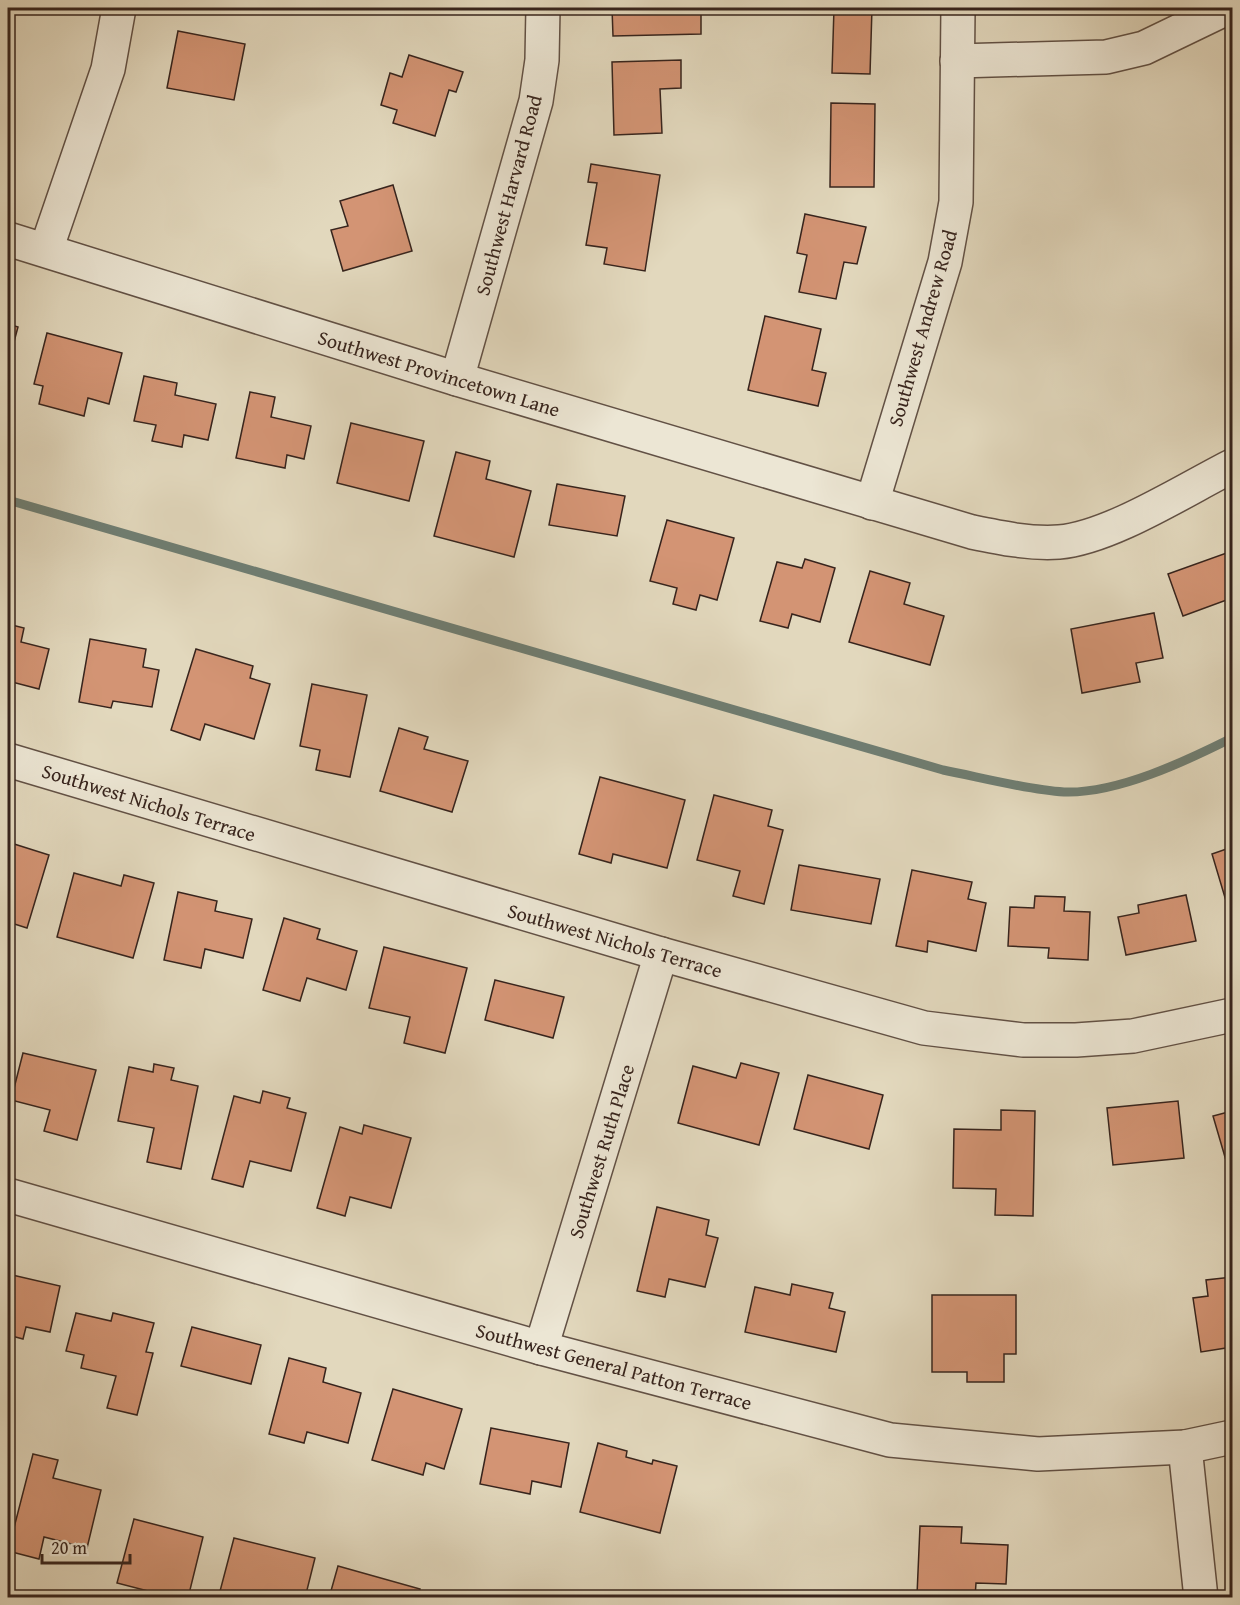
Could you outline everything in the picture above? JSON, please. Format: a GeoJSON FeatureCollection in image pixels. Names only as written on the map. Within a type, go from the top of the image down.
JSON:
{"type":"FeatureCollection","features":[{"type":"Feature","properties":{"kind":"street"},"geometry":{"type":"LineString","coordinates":[[46,250],[108,69],[119,8]]}},
{"type":"Feature","properties":{"kind":"street","name":"Southwest Harvard Road"},"geometry":{"type":"LineString","coordinates":[[457,379],[536,101],[542,60],[543,8]]}},
{"type":"Feature","properties":{"kind":"street","name":"Southwest Andrew Road"},"geometry":{"type":"LineString","coordinates":[[872,503],[949,241],[956,202],[958,8]]}},
{"type":"Feature","properties":{"kind":"street"},"geometry":{"type":"LineString","coordinates":[[957,61],[1106,57],[1144,48],[1227,8]]}},
{"type":"Feature","properties":{"kind":"street","name":"Southwest Provincetown Lane"},"geometry":{"type":"LineString","coordinates":[[8,239],[457,379],[981,534],[1038,543],[1061,542],[1106,530],[1233,466]]}},
{"type":"Feature","properties":{"kind":"street","name":"Southwest Nichols Terrace"},"geometry":{"type":"LineString","coordinates":[[8,760],[661,954],[914,1025],[973,1035],[1023,1040],[1076,1040],[1132,1036],[1233,1015]]}},
{"type":"Feature","properties":{"kind":"street","name":"Southwest Ruth Place"},"geometry":{"type":"LineString","coordinates":[[541,1348],[661,954]]}},
{"type":"Feature","properties":{"kind":"street","name":"Southwest General Patton Terrace"},"geometry":{"type":"LineString","coordinates":[[8,1195],[541,1348],[890,1440],[1038,1454],[1185,1447],[1233,1437]]}},
{"type":"Feature","properties":{"kind":"street"},"geometry":{"type":"LineString","coordinates":[[1185,1447],[1201,1598]]}},
{"type":"Feature","properties":{"kind":"building"},"geometry":{"type":"Polygon","coordinates":[[[420,8],[459,8],[459,12],[420,12],[420,8]]]}},
{"type":"Feature","properties":{"kind":"building"},"geometry":{"type":"Polygon","coordinates":[[[612,8],[701,8],[701,34],[613,36],[612,8]]]}},
{"type":"Feature","properties":{"kind":"building"},"geometry":{"type":"Polygon","coordinates":[[[834,8],[872,8],[870,74],[832,73],[834,8]]]}},
{"type":"Feature","properties":{"kind":"building"},"geometry":{"type":"Polygon","coordinates":[[[178,31],[245,44],[234,100],[167,88],[178,31]]]}},
{"type":"Feature","properties":{"kind":"building"},"geometry":{"type":"Polygon","coordinates":[[[409,55],[463,72],[456,92],[449,90],[435,136],[393,123],[397,110],[381,105],[390,73],[402,77],[409,55]]]}},
{"type":"Feature","properties":{"kind":"building"},"geometry":{"type":"Polygon","coordinates":[[[681,60],[681,88],[660,89],[662,133],[614,135],[612,62],[681,60]]]}},
{"type":"Feature","properties":{"kind":"building"},"geometry":{"type":"Polygon","coordinates":[[[831,103],[875,104],[874,187],[830,187],[831,103]]]}},
{"type":"Feature","properties":{"kind":"building"},"geometry":{"type":"Polygon","coordinates":[[[591,164],[660,175],[645,271],[604,264],[607,248],[586,245],[597,183],[588,182],[591,164]]]}},
{"type":"Feature","properties":{"kind":"building"},"geometry":{"type":"Polygon","coordinates":[[[393,185],[412,251],[343,271],[331,230],[348,226],[340,201],[393,185]]]}},
{"type":"Feature","properties":{"kind":"building"},"geometry":{"type":"Polygon","coordinates":[[[805,214],[866,227],[857,264],[844,262],[836,299],[799,292],[807,255],[797,253],[805,214]]]}},
{"type":"Feature","properties":{"kind":"building"},"geometry":{"type":"Polygon","coordinates":[[[765,316],[821,329],[812,370],[826,373],[818,406],[748,390],[765,316]]]}},
{"type":"Feature","properties":{"kind":"building"},"geometry":{"type":"Polygon","coordinates":[[[8,324],[18,327],[8,364],[8,324]]]}},
{"type":"Feature","properties":{"kind":"building"},"geometry":{"type":"Polygon","coordinates":[[[47,333],[122,353],[109,404],[88,398],[84,416],[39,404],[43,386],[34,384],[47,333]]]}},
{"type":"Feature","properties":{"kind":"building"},"geometry":{"type":"Polygon","coordinates":[[[144,376],[177,383],[175,395],[216,404],[208,440],[184,435],[182,447],[152,441],[156,425],[134,421],[144,376]]]}},
{"type":"Feature","properties":{"kind":"building"},"geometry":{"type":"Polygon","coordinates":[[[250,392],[275,397],[271,417],[311,426],[304,459],[287,455],[285,468],[236,458],[250,392]]]}},
{"type":"Feature","properties":{"kind":"building"},"geometry":{"type":"Polygon","coordinates":[[[351,423],[424,441],[409,501],[337,483],[351,423]]]}},
{"type":"Feature","properties":{"kind":"building"},"geometry":{"type":"Polygon","coordinates":[[[456,452],[490,461],[486,479],[531,491],[514,557],[434,536],[456,452]]]}},
{"type":"Feature","properties":{"kind":"building"},"geometry":{"type":"Polygon","coordinates":[[[557,484],[625,496],[617,536],[549,525],[557,484]]]}},
{"type":"Feature","properties":{"kind":"building"},"geometry":{"type":"Polygon","coordinates":[[[667,520],[734,538],[717,600],[700,595],[696,610],[673,604],[677,588],[650,581],[667,520]]]}},
{"type":"Feature","properties":{"kind":"building"},"geometry":{"type":"Polygon","coordinates":[[[1232,551],[1232,598],[1183,616],[1168,574],[1232,551]]]}},
{"type":"Feature","properties":{"kind":"building"},"geometry":{"type":"Polygon","coordinates":[[[805,559],[835,568],[820,622],[792,614],[788,628],[760,621],[777,562],[802,568],[805,559]]]}},
{"type":"Feature","properties":{"kind":"building"},"geometry":{"type":"Polygon","coordinates":[[[870,571],[910,583],[904,604],[944,616],[930,665],[849,642],[870,571]]]}},
{"type":"Feature","properties":{"kind":"building"},"geometry":{"type":"Polygon","coordinates":[[[1154,613],[1163,658],[1136,663],[1140,682],[1082,693],[1071,629],[1154,613]]]}},
{"type":"Feature","properties":{"kind":"building"},"geometry":{"type":"Polygon","coordinates":[[[8,624],[24,628],[21,642],[49,649],[39,689],[8,681],[8,624]]]}},
{"type":"Feature","properties":{"kind":"building"},"geometry":{"type":"Polygon","coordinates":[[[90,639],[146,649],[143,667],[159,670],[152,707],[113,701],[111,708],[79,702],[90,639]]]}},
{"type":"Feature","properties":{"kind":"building"},"geometry":{"type":"Polygon","coordinates":[[[196,649],[253,666],[250,678],[270,684],[254,739],[205,724],[200,740],[171,730],[196,649]]]}},
{"type":"Feature","properties":{"kind":"building"},"geometry":{"type":"Polygon","coordinates":[[[312,684],[367,695],[350,777],[316,770],[320,750],[300,746],[312,684]]]}},
{"type":"Feature","properties":{"kind":"building"},"geometry":{"type":"Polygon","coordinates":[[[399,728],[428,737],[424,749],[468,761],[452,812],[380,791],[399,728]]]}},
{"type":"Feature","properties":{"kind":"building"},"geometry":{"type":"Polygon","coordinates":[[[600,777],[685,800],[667,868],[613,854],[611,863],[579,854],[600,777]]]}},
{"type":"Feature","properties":{"kind":"building"},"geometry":{"type":"Polygon","coordinates":[[[714,795],[772,810],[768,826],[783,830],[764,904],[733,896],[740,871],[697,860],[714,795]]]}},
{"type":"Feature","properties":{"kind":"building"},"geometry":{"type":"Polygon","coordinates":[[[11,843],[49,855],[27,928],[8,922],[8,855],[11,843]]]}},
{"type":"Feature","properties":{"kind":"building"},"geometry":{"type":"Polygon","coordinates":[[[1232,847],[1232,921],[1212,854],[1232,847]]]}},
{"type":"Feature","properties":{"kind":"building"},"geometry":{"type":"Polygon","coordinates":[[[799,865],[880,879],[871,924],[791,910],[799,865]]]}},
{"type":"Feature","properties":{"kind":"building"},"geometry":{"type":"Polygon","coordinates":[[[912,870],[972,882],[968,899],[986,903],[976,951],[928,941],[927,952],[896,946],[912,870]]]}},
{"type":"Feature","properties":{"kind":"building"},"geometry":{"type":"Polygon","coordinates":[[[74,873],[121,886],[124,875],[154,883],[133,958],[57,937],[74,873]]]}},
{"type":"Feature","properties":{"kind":"building"},"geometry":{"type":"Polygon","coordinates":[[[178,892],[217,901],[215,911],[252,919],[243,958],[205,949],[201,968],[164,960],[178,892]]]}},
{"type":"Feature","properties":{"kind":"building"},"geometry":{"type":"Polygon","coordinates":[[[1186,895],[1196,941],[1126,955],[1118,917],[1139,913],[1138,905],[1186,895]]]}},
{"type":"Feature","properties":{"kind":"building"},"geometry":{"type":"Polygon","coordinates":[[[1035,896],[1065,897],[1064,911],[1090,912],[1088,960],[1048,958],[1049,948],[1008,946],[1010,907],[1034,908],[1035,896]]]}},
{"type":"Feature","properties":{"kind":"building"},"geometry":{"type":"Polygon","coordinates":[[[284,918],[320,929],[317,939],[357,951],[346,990],[307,978],[300,1001],[263,990],[284,918]]]}},
{"type":"Feature","properties":{"kind":"building"},"geometry":{"type":"Polygon","coordinates":[[[384,947],[467,968],[445,1053],[404,1043],[410,1017],[369,1008],[384,947]]]}},
{"type":"Feature","properties":{"kind":"building"},"geometry":{"type":"Polygon","coordinates":[[[495,980],[564,997],[553,1038],[485,1020],[495,980]]]}},
{"type":"Feature","properties":{"kind":"building"},"geometry":{"type":"Polygon","coordinates":[[[23,1053],[96,1070],[77,1140],[44,1131],[50,1110],[11,1100],[23,1053]]]}},
{"type":"Feature","properties":{"kind":"building"},"geometry":{"type":"Polygon","coordinates":[[[741,1063],[779,1073],[759,1145],[678,1123],[693,1066],[736,1078],[741,1063]]]}},
{"type":"Feature","properties":{"kind":"building"},"geometry":{"type":"Polygon","coordinates":[[[154,1064],[174,1068],[171,1080],[198,1086],[181,1169],[147,1162],[154,1128],[118,1121],[129,1067],[153,1072],[154,1064]]]}},
{"type":"Feature","properties":{"kind":"building"},"geometry":{"type":"Polygon","coordinates":[[[808,1075],[883,1095],[869,1149],[794,1129],[808,1075]]]}},
{"type":"Feature","properties":{"kind":"building"},"geometry":{"type":"Polygon","coordinates":[[[263,1091],[290,1098],[287,1108],[306,1113],[291,1171],[250,1161],[243,1187],[212,1179],[234,1096],[260,1103],[263,1091]]]}},
{"type":"Feature","properties":{"kind":"building"},"geometry":{"type":"Polygon","coordinates":[[[1178,1101],[1184,1158],[1113,1165],[1107,1108],[1178,1101]]]}},
{"type":"Feature","properties":{"kind":"building"},"geometry":{"type":"Polygon","coordinates":[[[1001,1110],[1035,1111],[1033,1216],[995,1215],[996,1189],[953,1188],[954,1129],[1001,1130],[1001,1110]]]}},
{"type":"Feature","properties":{"kind":"building"},"geometry":{"type":"Polygon","coordinates":[[[1232,1111],[1232,1181],[1213,1116],[1232,1111]]]}},
{"type":"Feature","properties":{"kind":"building"},"geometry":{"type":"Polygon","coordinates":[[[364,1125],[411,1138],[391,1208],[350,1197],[345,1216],[317,1208],[340,1127],[362,1134],[364,1125]]]}},
{"type":"Feature","properties":{"kind":"building"},"geometry":{"type":"Polygon","coordinates":[[[657,1207],[709,1220],[706,1235],[718,1238],[705,1287],[669,1279],[665,1297],[637,1291],[657,1207]]]}},
{"type":"Feature","properties":{"kind":"building"},"geometry":{"type":"Polygon","coordinates":[[[8,1274],[60,1286],[50,1332],[26,1327],[23,1339],[8,1335],[8,1274]]]}},
{"type":"Feature","properties":{"kind":"building"},"geometry":{"type":"Polygon","coordinates":[[[1232,1277],[1232,1347],[1201,1352],[1193,1298],[1208,1296],[1206,1280],[1232,1277]]]}},
{"type":"Feature","properties":{"kind":"building"},"geometry":{"type":"Polygon","coordinates":[[[792,1284],[833,1293],[829,1308],[845,1312],[836,1352],[745,1332],[755,1287],[790,1295],[792,1284]]]}},
{"type":"Feature","properties":{"kind":"building"},"geometry":{"type":"Polygon","coordinates":[[[932,1295],[1016,1295],[1016,1354],[1004,1354],[1004,1382],[967,1382],[967,1372],[932,1372],[932,1295]]]}},
{"type":"Feature","properties":{"kind":"building"},"geometry":{"type":"Polygon","coordinates":[[[76,1313],[111,1321],[113,1313],[154,1323],[146,1352],[153,1353],[137,1415],[107,1408],[116,1376],[81,1368],[84,1355],[66,1351],[76,1313]]]}},
{"type":"Feature","properties":{"kind":"building"},"geometry":{"type":"Polygon","coordinates":[[[192,1327],[261,1345],[251,1384],[181,1366],[192,1327]]]}},
{"type":"Feature","properties":{"kind":"building"},"geometry":{"type":"Polygon","coordinates":[[[289,1358],[326,1368],[323,1382],[361,1393],[348,1443],[307,1432],[304,1443],[269,1434],[289,1358]]]}},
{"type":"Feature","properties":{"kind":"building"},"geometry":{"type":"Polygon","coordinates":[[[393,1389],[462,1409],[444,1469],[426,1463],[423,1475],[372,1460],[393,1389]]]}},
{"type":"Feature","properties":{"kind":"building"},"geometry":{"type":"Polygon","coordinates":[[[491,1428],[569,1443],[561,1487],[532,1481],[530,1494],[480,1484],[491,1428]]]}},
{"type":"Feature","properties":{"kind":"building"},"geometry":{"type":"Polygon","coordinates":[[[598,1443],[627,1451],[626,1457],[652,1464],[653,1460],[677,1466],[660,1533],[580,1512],[598,1443]]]}},
{"type":"Feature","properties":{"kind":"building"},"geometry":{"type":"Polygon","coordinates":[[[33,1454],[58,1460],[53,1478],[101,1490],[87,1548],[44,1537],[39,1559],[8,1551],[33,1454]]]}},
{"type":"Feature","properties":{"kind":"building"},"geometry":{"type":"Polygon","coordinates":[[[134,1519],[203,1537],[188,1598],[175,1598],[117,1583],[134,1519]]]}},
{"type":"Feature","properties":{"kind":"building"},"geometry":{"type":"Polygon","coordinates":[[[920,1526],[962,1527],[961,1543],[1008,1545],[1006,1584],[976,1583],[975,1598],[917,1595],[920,1526]]]}},
{"type":"Feature","properties":{"kind":"building"},"geometry":{"type":"Polygon","coordinates":[[[234,1538],[315,1558],[305,1598],[219,1595],[234,1538]]]}},
{"type":"Feature","properties":{"kind":"building"},"geometry":{"type":"Polygon","coordinates":[[[338,1566],[420,1589],[417,1598],[329,1598],[338,1566]]]}},
{"type":"Feature","properties":{"kind":"waterway"},"geometry":{"type":"LineString","coordinates":[[8,500],[943,770],[1019,786],[1064,792],[1106,788],[1173,766],[1232,738]]}}]}
